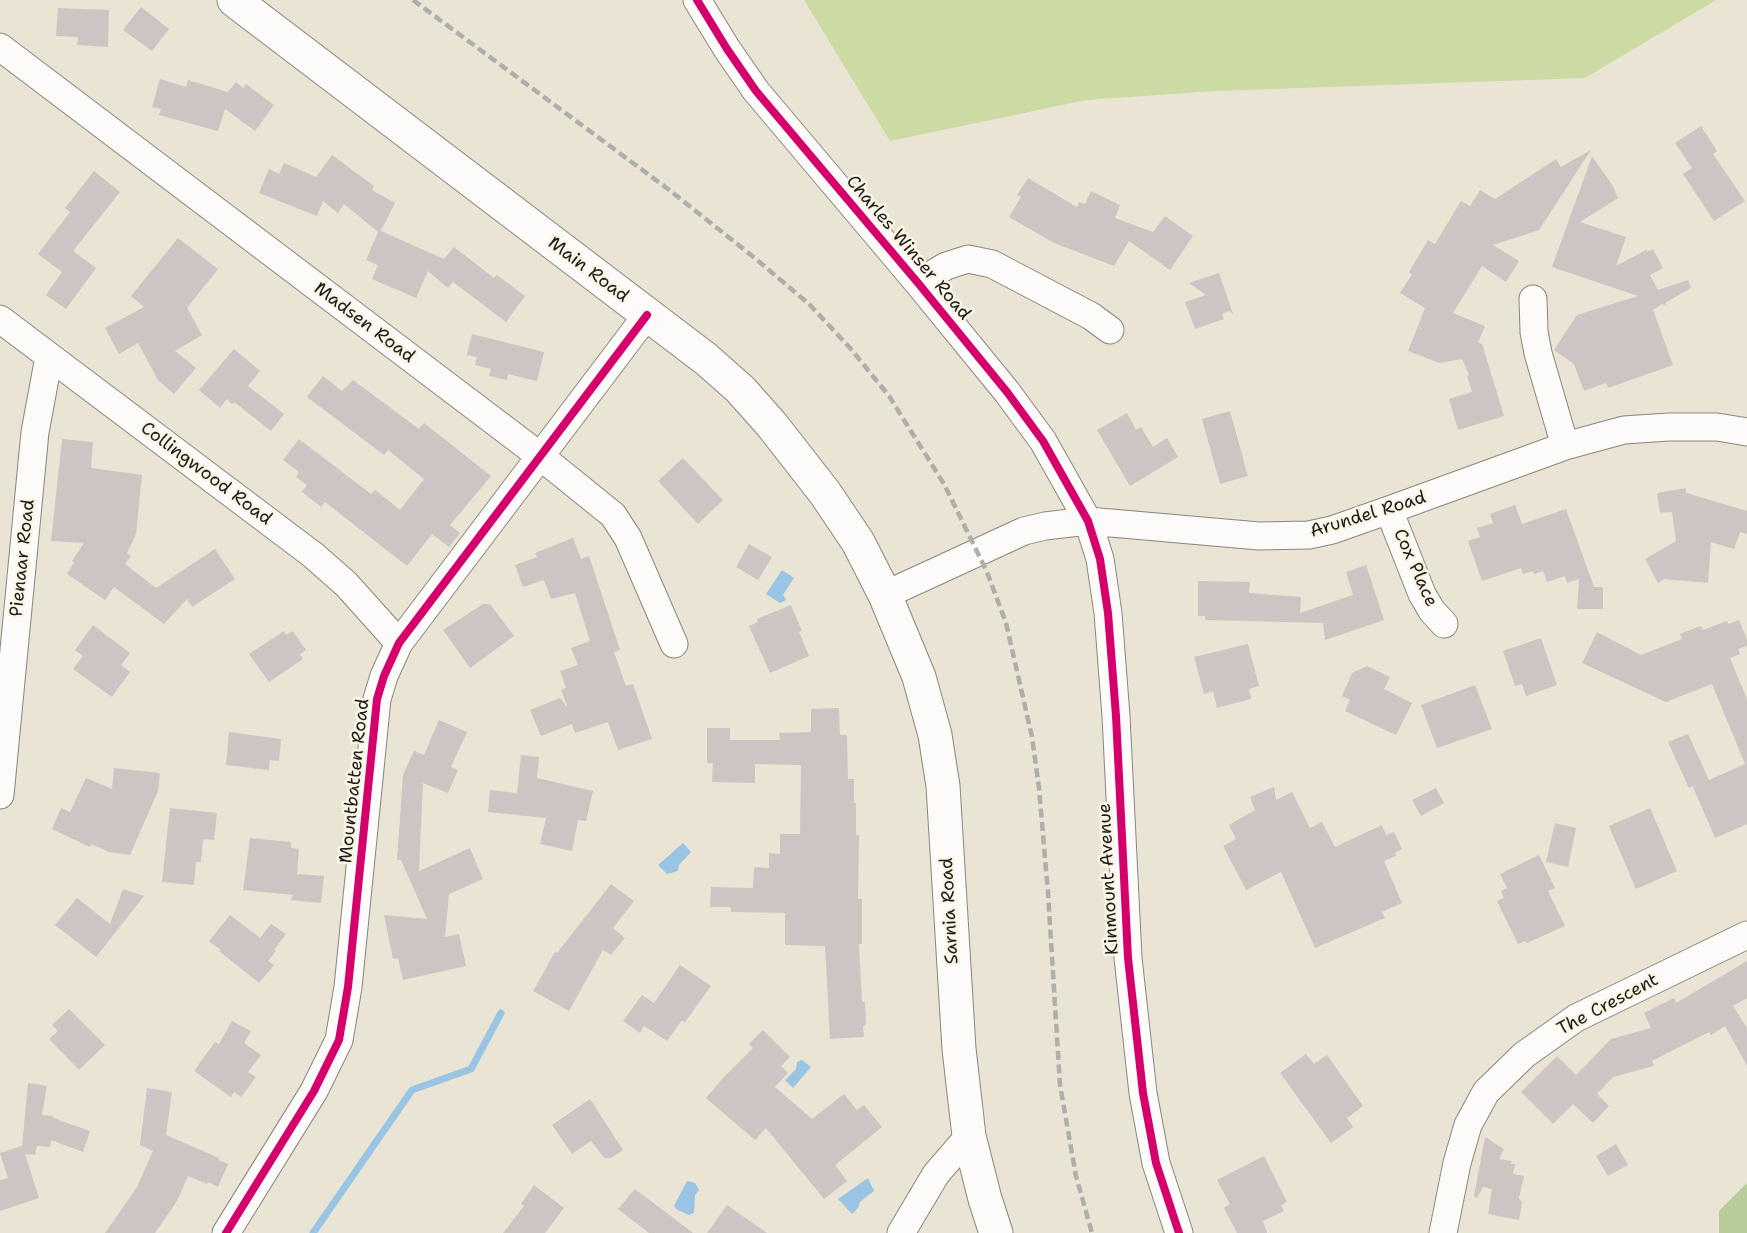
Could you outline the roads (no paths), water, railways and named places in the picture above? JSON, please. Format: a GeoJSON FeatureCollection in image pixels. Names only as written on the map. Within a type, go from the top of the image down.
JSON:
{"type":"FeatureCollection","features":[{"type":"Feature","properties":{"kind":"main road","name":"Main Road"},"geometry":{"type":"LineString","coordinates":[[234,0],[706,359],[740,389],[772,425],[838,513],[858,542],[885,595]]}},
{"type":"Feature","properties":{"kind":"main road","name":"Sarnia Road"},"geometry":{"type":"LineString","coordinates":[[885,595],[919,677],[936,735],[943,786],[959,1049],[969,1136],[996,1233]]}},
{"type":"Feature","properties":{"kind":"street","name":"Charles Winser Road"},"geometry":{"type":"LineString","coordinates":[[697,0],[756,90],[918,283],[1044,441],[1088,521]]}},
{"type":"Feature","properties":{"kind":"street","name":"Madsen Road"},"geometry":{"type":"LineString","coordinates":[[0,47],[540,456],[613,515],[628,537],[648,579],[674,644]]}},
{"type":"Feature","properties":{"kind":"street"},"geometry":{"type":"LineString","coordinates":[[918,283],[946,266],[968,259],[992,264],[1090,316],[1110,330]]}},
{"type":"Feature","properties":{"kind":"street"},"geometry":{"type":"LineString","coordinates":[[1533,299],[1534,332],[1538,353],[1565,446]]}},
{"type":"Feature","properties":{"kind":"street","name":"Mountbatten Road"},"geometry":{"type":"LineString","coordinates":[[226,1233],[314,1091],[339,1040],[348,987],[377,699],[384,676],[399,643],[647,315]]}},
{"type":"Feature","properties":{"kind":"street","name":"Collingwood Road"},"geometry":{"type":"LineString","coordinates":[[0,319],[313,555],[346,584],[399,643]]}},
{"type":"Feature","properties":{"kind":"street","name":"Pienaar Road"},"geometry":{"type":"LineString","coordinates":[[0,795],[35,432],[49,357]]}},
{"type":"Feature","properties":{"kind":"street","name":"Arundel Road"},"geometry":{"type":"LineString","coordinates":[[885,595],[1024,531],[1045,526],[1088,521],[1259,536],[1309,535],[1332,530],[1565,446],[1623,430],[1717,427],[1747,432]]}},
{"type":"Feature","properties":{"kind":"street","name":"Cox Place"},"geometry":{"type":"LineString","coordinates":[[1389,510],[1422,594],[1432,611],[1444,624]]}},
{"type":"Feature","properties":{"kind":"street","name":"Kinmount Avenue"},"geometry":{"type":"LineString","coordinates":[[1088,521],[1100,559],[1108,613],[1116,716],[1128,958],[1143,1093],[1156,1163],[1179,1233]]}},
{"type":"Feature","properties":{"kind":"street","name":"The Crescent"},"geometry":{"type":"LineString","coordinates":[[1443,1233],[1457,1163],[1468,1125],[1486,1092],[1516,1063],[1576,1018],[1747,935]]}},
{"type":"Feature","properties":{"kind":"street"},"geometry":{"type":"LineString","coordinates":[[901,1233],[936,1174],[969,1136]]}},
{"type":"Feature","properties":{"kind":"water"},"geometry":{"type":"Polygon","coordinates":[[[782,570],[794,578],[783,595],[786,600],[780,603],[766,594],[782,570]]]}},
{"type":"Feature","properties":{"kind":"water"},"geometry":{"type":"Polygon","coordinates":[[[683,843],[691,852],[679,865],[678,871],[667,874],[658,865],[683,843]]]}},
{"type":"Feature","properties":{"kind":"water"},"geometry":{"type":"Polygon","coordinates":[[[802,1060],[811,1067],[793,1088],[785,1080],[796,1069],[797,1062],[802,1060]]]}},
{"type":"Feature","properties":{"kind":"water"},"geometry":{"type":"Polygon","coordinates":[[[868,1178],[874,1191],[860,1202],[852,1214],[838,1199],[868,1178]]]}},
{"type":"Feature","properties":{"kind":"water"},"geometry":{"type":"Polygon","coordinates":[[[687,1181],[695,1183],[699,1190],[695,1195],[694,1213],[689,1215],[674,1206],[687,1181]]]}},
{"type":"Feature","properties":{"kind":"waterway"},"geometry":{"type":"LineString","coordinates":[[313,1233],[412,1090],[471,1069],[501,1013]]}},
{"type":"Feature","properties":{"kind":"railway"},"geometry":{"type":"LineString","coordinates":[[413,0],[668,189],[809,304],[851,349],[889,396],[944,484],[987,572],[1006,623],[1032,737],[1048,893],[1060,1085],[1076,1176],[1092,1233]]}}]}
